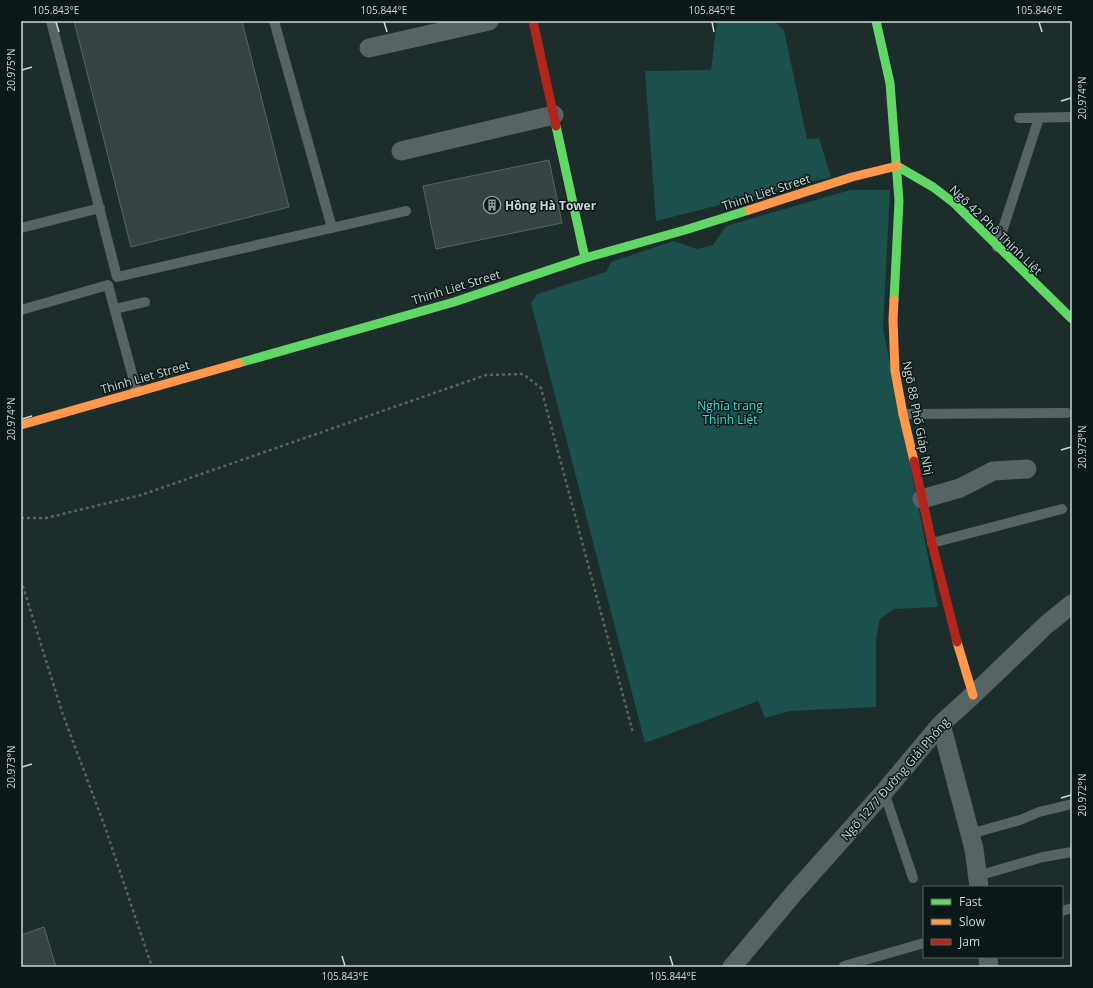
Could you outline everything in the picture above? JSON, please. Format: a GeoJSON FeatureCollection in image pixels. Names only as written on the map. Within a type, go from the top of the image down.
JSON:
{"type":"FeatureCollection","features":[{"type":"Feature","properties":{"kind":"street"},"geometry":{"type":"LineString","coordinates":[[369,48],[489,21]]}},
{"type":"Feature","properties":{"kind":"street"},"geometry":{"type":"LineString","coordinates":[[534,21],[585,258]]}},
{"type":"Feature","properties":{"kind":"street","name":"Ngõ 88 Phố Giáp Nhị"},"geometry":{"type":"LineString","coordinates":[[876,21],[890,84],[899,201],[893,320],[895,371],[903,414],[932,543],[954,633],[973,695]]}},
{"type":"Feature","properties":{"kind":"street"},"geometry":{"type":"LineString","coordinates":[[402,151],[554,115]]}},
{"type":"Feature","properties":{"kind":"street","name":"Ngõ 42 Phố Thịnh Liệt"},"geometry":{"type":"LineString","coordinates":[[897,166],[933,187],[954,203],[997,247],[1072,319]]}},
{"type":"Feature","properties":{"kind":"street","name":"Thinh Liet Street"},"geometry":{"type":"LineString","coordinates":[[21,425],[454,302],[585,258],[685,230],[852,177],[897,166]]}},
{"type":"Feature","properties":{"kind":"street"},"geometry":{"type":"LineString","coordinates":[[922,499],[960,488],[992,471],[1027,469]]}},
{"type":"Feature","properties":{"kind":"street","name":"Ngõ 1277 Đường Giải Phóng"},"geometry":{"type":"LineString","coordinates":[[732,967],[794,893],[884,792],[941,724],[1046,625],[1072,604]]}},
{"type":"Feature","properties":{"kind":"street"},"geometry":{"type":"LineString","coordinates":[[941,724],[974,849],[978,882]]}},
{"type":"Feature","properties":{"kind":"lane"},"geometry":{"type":"LineString","coordinates":[[51,21],[117,277],[406,211]]}},
{"type":"Feature","properties":{"kind":"lane"},"geometry":{"type":"LineString","coordinates":[[274,21],[332,228]]}},
{"type":"Feature","properties":{"kind":"lane"},"geometry":{"type":"LineString","coordinates":[[1019,118],[1072,117]]}},
{"type":"Feature","properties":{"kind":"lane"},"geometry":{"type":"LineString","coordinates":[[997,247],[1039,118]]}},
{"type":"Feature","properties":{"kind":"lane"},"geometry":{"type":"LineString","coordinates":[[21,228],[100,208]]}},
{"type":"Feature","properties":{"kind":"lane"},"geometry":{"type":"LineString","coordinates":[[21,310],[108,285],[137,392]]}},
{"type":"Feature","properties":{"kind":"lane"},"geometry":{"type":"LineString","coordinates":[[115,309],[145,302]]}},
{"type":"Feature","properties":{"kind":"lane"},"geometry":{"type":"LineString","coordinates":[[903,414],[1067,413]]}},
{"type":"Feature","properties":{"kind":"lane"},"geometry":{"type":"LineString","coordinates":[[932,543],[1062,509]]}},
{"type":"Feature","properties":{"kind":"lane"},"geometry":{"type":"LineString","coordinates":[[884,792],[913,878]]}},
{"type":"Feature","properties":{"kind":"lane"},"geometry":{"type":"LineString","coordinates":[[970,834],[1020,820],[1039,812],[1072,804]]}},
{"type":"Feature","properties":{"kind":"lane"},"geometry":{"type":"LineString","coordinates":[[978,882],[1043,857],[1072,852]]}},
{"type":"Feature","properties":{"kind":"lane"},"geometry":{"type":"LineString","coordinates":[[844,966],[923,943]]}},
{"type":"Feature","properties":{"kind":"path"},"geometry":{"type":"LineString","coordinates":[[21,518],[46,518],[141,495],[486,375],[523,374],[541,388],[633,733]]}},
{"type":"Feature","properties":{"kind":"path"},"geometry":{"type":"LineString","coordinates":[[21,580],[62,712],[105,827],[152,967]]}},
{"type":"Feature","properties":{"kind":"green space"},"geometry":{"type":"Polygon","coordinates":[[[717,21],[774,21],[784,30],[807,139],[819,138],[831,177],[656,221],[645,71],[711,70],[717,21]]]}},
{"type":"Feature","properties":{"kind":"green space","name":"Nghĩa trang Thịnh Liệt"},"geometry":{"type":"Polygon","coordinates":[[[850,190],[890,190],[883,328],[938,607],[894,609],[880,619],[876,639],[876,707],[790,711],[765,718],[758,701],[645,743],[531,303],[537,294],[606,272],[611,262],[674,241],[697,249],[713,245],[726,226],[850,190]]]}},
{"type":"Feature","properties":{"kind":"building"},"geometry":{"type":"Polygon","coordinates":[[[74,21],[242,21],[289,207],[131,247],[74,21]]]}},
{"type":"Feature","properties":{"kind":"building","name":"Hồng Hà Tower"},"geometry":{"type":"Polygon","coordinates":[[[549,160],[562,223],[436,249],[423,186],[549,160]]]}},
{"type":"Feature","properties":{"kind":"building"},"geometry":{"type":"Polygon","coordinates":[[[44,927],[56,967],[21,967],[21,935],[44,927]]]}},
{"type":"Feature","properties":{"kind":"traffic: fast"},"geometry":{"type":"LineString","coordinates":[[876,21],[890,83],[899,201],[894,300]]}},
{"type":"Feature","properties":{"kind":"traffic: fast"},"geometry":{"type":"LineString","coordinates":[[556,126],[585,258]]}},
{"type":"Feature","properties":{"kind":"traffic: fast"},"geometry":{"type":"LineString","coordinates":[[897,166],[933,187],[954,203],[1072,319]]}},
{"type":"Feature","properties":{"kind":"traffic: fast"},"geometry":{"type":"LineString","coordinates":[[239,363],[454,302],[585,258],[685,230],[749,210]]}},
{"type":"Feature","properties":{"kind":"traffic: slow"},"geometry":{"type":"LineString","coordinates":[[749,210],[852,177],[897,166]]}},
{"type":"Feature","properties":{"kind":"traffic: slow"},"geometry":{"type":"LineString","coordinates":[[894,300],[893,320],[895,371],[914,461]]}},
{"type":"Feature","properties":{"kind":"traffic: slow"},"geometry":{"type":"LineString","coordinates":[[21,425],[239,363]]}},
{"type":"Feature","properties":{"kind":"traffic: slow"},"geometry":{"type":"LineString","coordinates":[[957,642],[973,695]]}},
{"type":"Feature","properties":{"kind":"traffic: jam"},"geometry":{"type":"LineString","coordinates":[[533,21],[556,126]]}},
{"type":"Feature","properties":{"kind":"traffic: jam"},"geometry":{"type":"LineString","coordinates":[[914,461],[932,543],[957,642]]}},
{"type":"Feature","properties":{"kind":"place","name":"Hồng Hà Tower"},"geometry":{"type":"Point","coordinates":[492,205]}}]}
